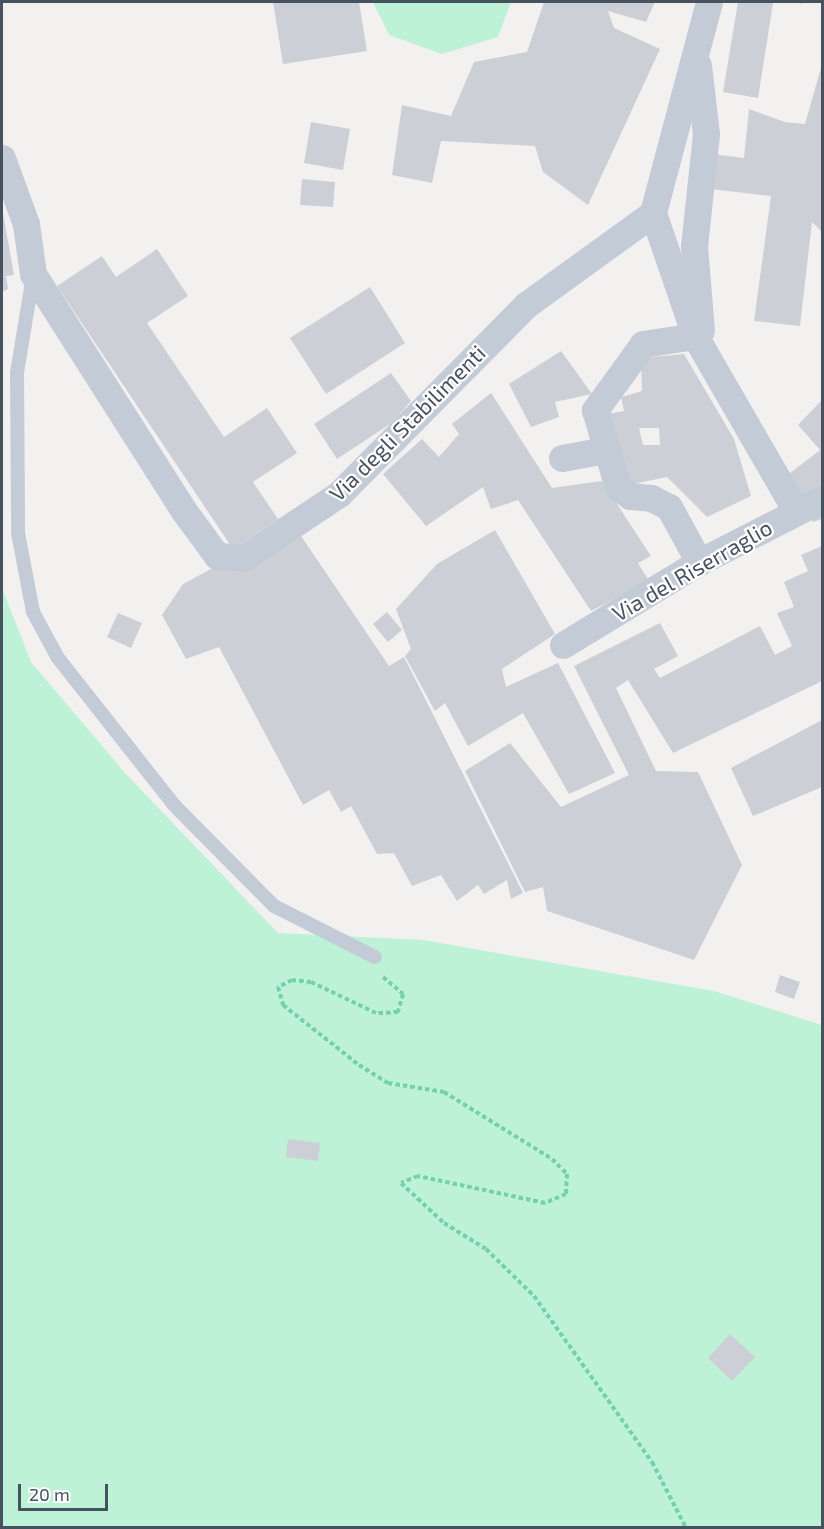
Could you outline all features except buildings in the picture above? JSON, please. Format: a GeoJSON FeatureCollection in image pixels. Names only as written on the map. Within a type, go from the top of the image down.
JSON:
{"type":"FeatureCollection","features":[{"type":"Feature","properties":{"kind":"street"},"geometry":{"type":"LineString","coordinates":[[709,2],[653,213],[698,343],[795,511]]}},
{"type":"Feature","properties":{"kind":"street"},"geometry":{"type":"LineString","coordinates":[[697,54],[706,134],[694,246],[698,343]]}},
{"type":"Feature","properties":{"kind":"street","name":"Via degli Stabilimenti"},"geometry":{"type":"LineString","coordinates":[[2,158],[26,225],[33,274],[197,529],[217,556],[243,558],[339,494],[526,305],[653,213]]}},
{"type":"Feature","properties":{"kind":"street"},"geometry":{"type":"LineString","coordinates":[[698,343],[643,344],[595,410],[605,450],[618,487],[626,494],[651,498],[669,507],[699,562]]}},
{"type":"Feature","properties":{"kind":"street"},"geometry":{"type":"LineString","coordinates":[[562,458],[605,450]]}},
{"type":"Feature","properties":{"kind":"street","name":"Via del Riserraglio"},"geometry":{"type":"LineString","coordinates":[[563,645],[699,562],[822,499]]}},
{"type":"Feature","properties":{"kind":"lane","name":"Via degli Stabilimenti"},"geometry":{"type":"LineString","coordinates":[[33,274],[17,396],[18,533],[33,612],[58,658],[174,805],[274,906],[375,957]]}},
{"type":"Feature","properties":{"kind":"path"},"geometry":{"type":"LineString","coordinates":[[381,976],[403,994],[398,1012],[376,1013],[311,982],[292,980],[278,987],[283,1005],[359,1065],[388,1083],[444,1092],[552,1159],[567,1174],[566,1194],[545,1203],[418,1176],[401,1183],[444,1223],[486,1249],[534,1296],[652,1462],[686,1527]]}},
{"type":"Feature","properties":{"kind":"green space"},"geometry":{"type":"Polygon","coordinates":[[[373,2],[511,2],[498,37],[442,54],[389,35],[373,2]]]}},
{"type":"Feature","properties":{"kind":"green space"},"geometry":{"type":"Polygon","coordinates":[[[2,588],[31,662],[126,774],[278,933],[423,940],[714,991],[822,1025],[822,1527],[2,1527],[2,588]]]}}]}
